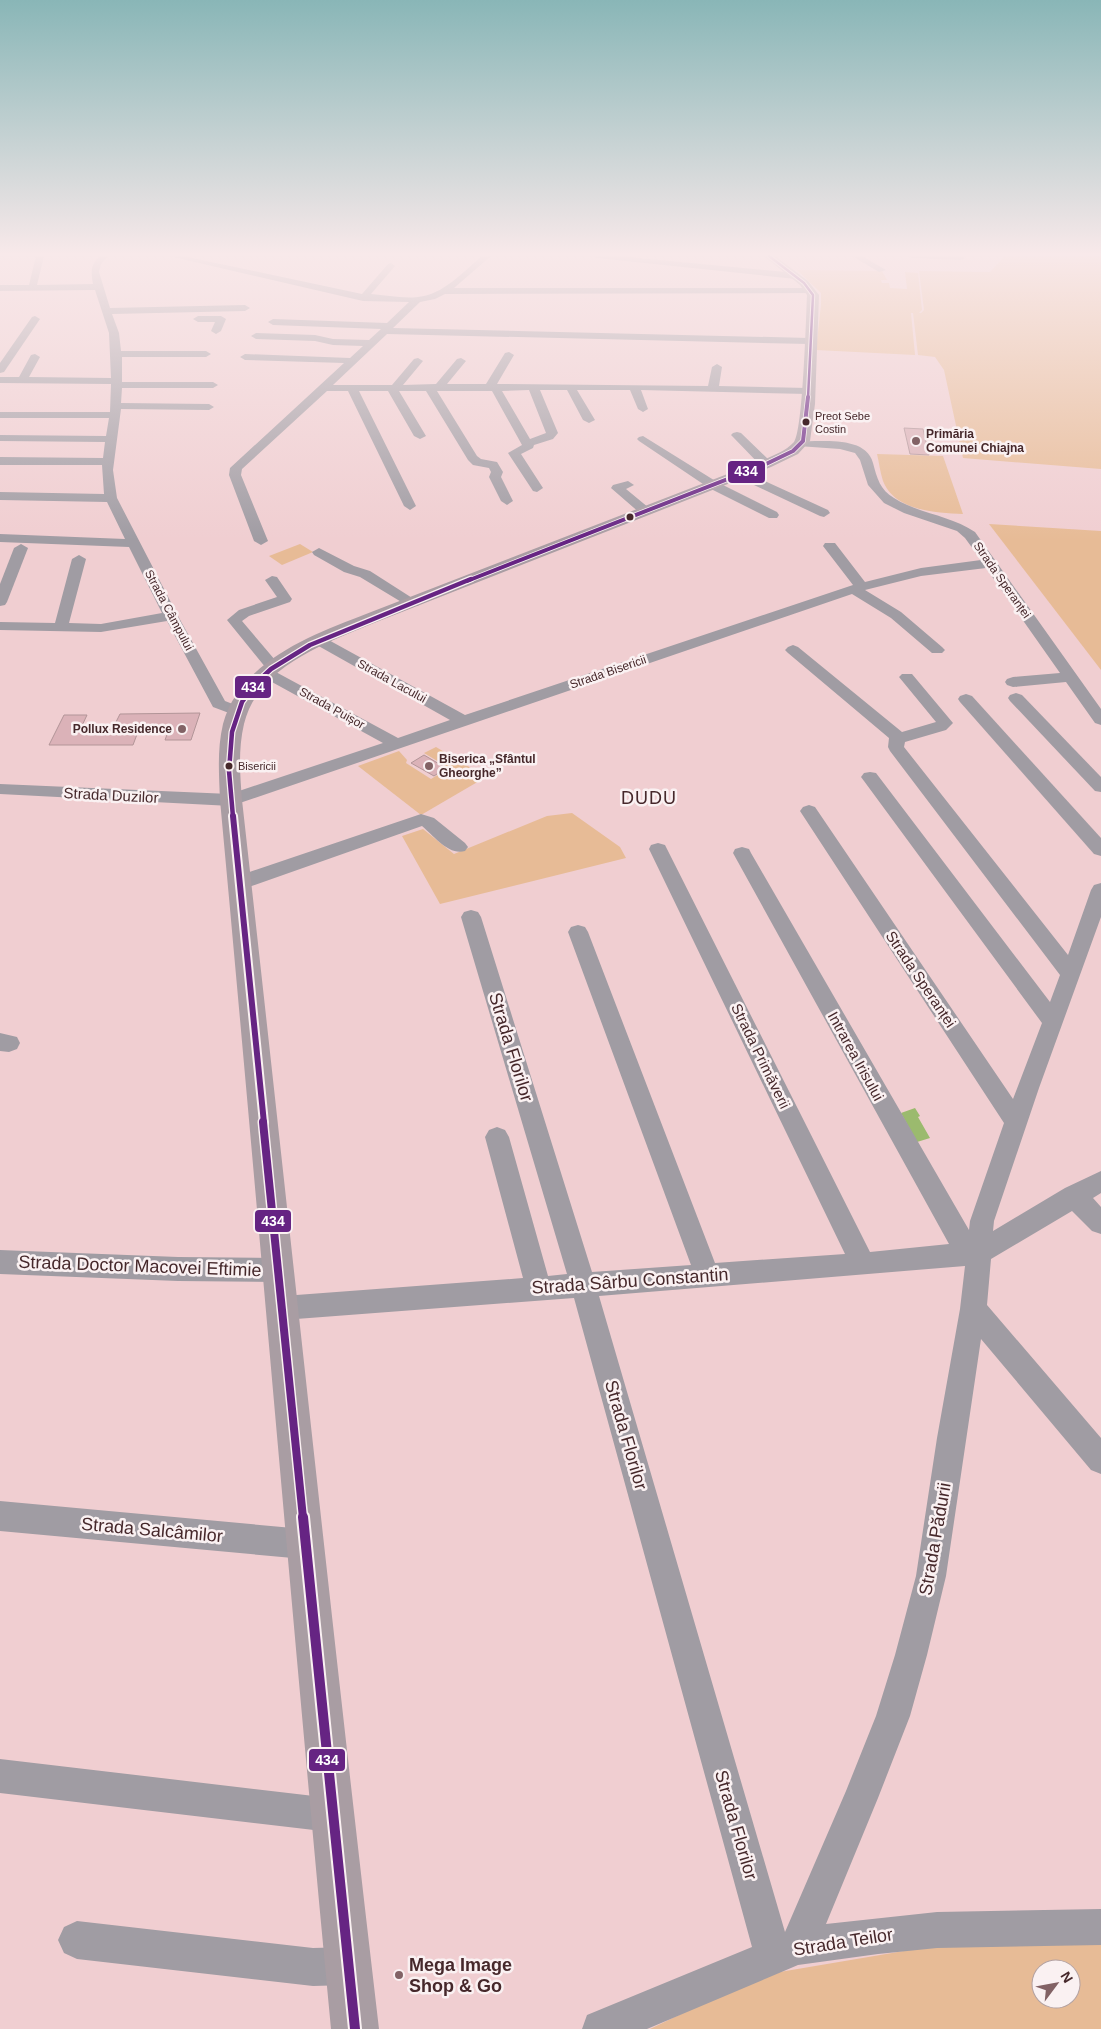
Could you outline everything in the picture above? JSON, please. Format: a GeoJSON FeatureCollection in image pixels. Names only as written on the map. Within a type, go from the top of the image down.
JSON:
{"type":"FeatureCollection","features":[{"type":"Feature","properties":{"kind":"main road"},"geometry":{"type":"LineString","coordinates":[[355,2029],[331,1814],[279,1270],[239,883],[226,800],[229,749],[237,711],[248,693],[270,670],[320,641],[788,454],[802,444],[805,431],[809,351]]}},
{"type":"Feature","properties":{"kind":"street"},"geometry":{"type":"LineString","coordinates":[[0,370],[13,351]]}},
{"type":"Feature","properties":{"kind":"street","name":"Strada Câmpului"},"geometry":{"type":"LineString","coordinates":[[116,351],[115,415],[107,482],[111,498],[171,616],[219,704],[237,711]]}},
{"type":"Feature","properties":{"kind":"street"},"geometry":{"type":"LineString","coordinates":[[261,541],[235,475],[236,468],[365,351]]}},
{"type":"Feature","properties":{"kind":"street"},"geometry":{"type":"LineString","coordinates":[[117,354],[206,354]]}},
{"type":"Feature","properties":{"kind":"street"},"geometry":{"type":"LineString","coordinates":[[493,387],[509,355]]}},
{"type":"Feature","properties":{"kind":"street"},"geometry":{"type":"LineString","coordinates":[[22,380],[35,357]]}},
{"type":"Feature","properties":{"kind":"street"},"geometry":{"type":"LineString","coordinates":[[245,357],[354,361]]}},
{"type":"Feature","properties":{"kind":"street"},"geometry":{"type":"LineString","coordinates":[[393,388],[418,361]]}},
{"type":"Feature","properties":{"kind":"street"},"geometry":{"type":"LineString","coordinates":[[435,388],[461,361]]}},
{"type":"Feature","properties":{"kind":"street"},"geometry":{"type":"LineString","coordinates":[[713,388],[717,367]]}},
{"type":"Feature","properties":{"kind":"street"},"geometry":{"type":"LineString","coordinates":[[0,380],[188,392]]}},
{"type":"Feature","properties":{"kind":"street"},"geometry":{"type":"LineString","coordinates":[[324,388],[533,387],[570,386],[602,382],[634,387],[664,384],[713,388],[808,391]]}},
{"type":"Feature","properties":{"kind":"street"},"geometry":{"type":"LineString","coordinates":[[117,386],[213,385]]}},
{"type":"Feature","properties":{"kind":"street"},"geometry":{"type":"LineString","coordinates":[[570,386],[589,420]]}},
{"type":"Feature","properties":{"kind":"street"},"geometry":{"type":"LineString","coordinates":[[493,387],[527,443],[528,448],[514,453],[537,488]]}},
{"type":"Feature","properties":{"kind":"street"},"geometry":{"type":"LineString","coordinates":[[527,443],[549,437],[552,433],[533,387]]}},
{"type":"Feature","properties":{"kind":"street"},"geometry":{"type":"LineString","coordinates":[[634,387],[643,408]]}},
{"type":"Feature","properties":{"kind":"street"},"geometry":{"type":"LineString","coordinates":[[352,388],[410,506]]}},
{"type":"Feature","properties":{"kind":"street"},"geometry":{"type":"LineString","coordinates":[[393,388],[420,436]]}},
{"type":"Feature","properties":{"kind":"street"},"geometry":{"type":"LineString","coordinates":[[435,388],[472,458],[477,462],[493,465],[496,472],[495,477],[507,501]]}},
{"type":"Feature","properties":{"kind":"street"},"geometry":{"type":"LineString","coordinates":[[0,424],[209,407]]}},
{"type":"Feature","properties":{"kind":"street"},"geometry":{"type":"LineString","coordinates":[[0,414],[115,415]]}},
{"type":"Feature","properties":{"kind":"street"},"geometry":{"type":"LineString","coordinates":[[736,434],[766,464]]}},
{"type":"Feature","properties":{"kind":"street"},"geometry":{"type":"LineString","coordinates":[[0,438],[112,439]]}},
{"type":"Feature","properties":{"kind":"street"},"geometry":{"type":"LineString","coordinates":[[643,439],[713,484],[773,515]]}},
{"type":"Feature","properties":{"kind":"street","name":"Strada Speranței"},"geometry":{"type":"LineString","coordinates":[[802,444],[850,448],[859,451],[865,457],[870,478],[882,494],[907,510],[967,532],[1101,720]]}},
{"type":"Feature","properties":{"kind":"street"},"geometry":{"type":"LineString","coordinates":[[0,461],[108,462]]}},
{"type":"Feature","properties":{"kind":"street"},"geometry":{"type":"LineString","coordinates":[[741,474],[824,513]]}},
{"type":"Feature","properties":{"kind":"street"},"geometry":{"type":"LineString","coordinates":[[628,484],[617,488],[645,511]]}},
{"type":"Feature","properties":{"kind":"street"},"geometry":{"type":"LineString","coordinates":[[0,496],[111,498]]}},
{"type":"Feature","properties":{"kind":"street"},"geometry":{"type":"LineString","coordinates":[[0,538],[134,543]]}},
{"type":"Feature","properties":{"kind":"street"},"geometry":{"type":"LineString","coordinates":[[830,546],[857,587],[896,615],[937,650]]}},
{"type":"Feature","properties":{"kind":"street"},"geometry":{"type":"LineString","coordinates":[[0,602],[21,548]]}},
{"type":"Feature","properties":{"kind":"street"},"geometry":{"type":"LineString","coordinates":[[319,552],[349,569],[365,574],[413,603]]}},
{"type":"Feature","properties":{"kind":"street"},"geometry":{"type":"LineString","coordinates":[[61,627],[79,559]]}},
{"type":"Feature","properties":{"kind":"street","name":"Strada Bisericii"},"geometry":{"type":"LineString","coordinates":[[226,800],[397,744],[857,587],[921,572],[990,563]]}},
{"type":"Feature","properties":{"kind":"street","name":"Strada Puișor"},"geometry":{"type":"LineString","coordinates":[[272,580],[285,599],[241,614],[234,620],[270,670],[397,744]]}},
{"type":"Feature","properties":{"kind":"street"},"geometry":{"type":"LineString","coordinates":[[0,626],[109,627],[171,616]]}},
{"type":"Feature","properties":{"kind":"street","name":"Strada Lacului"},"geometry":{"type":"LineString","coordinates":[[320,641],[464,721]]}},
{"type":"Feature","properties":{"kind":"street"},"geometry":{"type":"LineString","coordinates":[[793,650],[899,738]]}},
{"type":"Feature","properties":{"kind":"street"},"geometry":{"type":"LineString","coordinates":[[906,677],[945,723],[940,727],[899,738],[896,740],[896,747],[1072,974]]}},
{"type":"Feature","properties":{"kind":"street"},"geometry":{"type":"LineString","coordinates":[[1013,682],[1071,677]]}},
{"type":"Feature","properties":{"kind":"street"},"geometry":{"type":"LineString","coordinates":[[1016,698],[1101,788]]}},
{"type":"Feature","properties":{"kind":"street"},"geometry":{"type":"LineString","coordinates":[[966,699],[1101,850]]}},
{"type":"Feature","properties":{"kind":"street"},"geometry":{"type":"LineString","coordinates":[[870,777],[1052,1021]]}},
{"type":"Feature","properties":{"kind":"street","name":"Strada Duzilor"},"geometry":{"type":"LineString","coordinates":[[2,790],[226,800]]}},
{"type":"Feature","properties":{"kind":"street","name":"Strada Speranței"},"geometry":{"type":"LineString","coordinates":[[809,811],[1016,1122]]}},
{"type":"Feature","properties":{"kind":"street"},"geometry":{"type":"LineString","coordinates":[[239,883],[421,820],[428,822],[459,847]]}},
{"type":"Feature","properties":{"kind":"street","name":"Strada Primăverii"},"geometry":{"type":"LineString","coordinates":[[658,849],[863,1264]]}},
{"type":"Feature","properties":{"kind":"street","name":"Intrarea Irisului"},"geometry":{"type":"LineString","coordinates":[[742,853],[954,1232],[963,1243],[978,1253]]}},
{"type":"Feature","properties":{"kind":"street"},"geometry":{"type":"LineString","coordinates":[[978,1253],[982,1221],[1052,1021],[1072,974],[1101,890]]}},
{"type":"Feature","properties":{"kind":"street","name":"Strada Florilor"},"geometry":{"type":"LineString","coordinates":[[471,918],[786,1950]]}},
{"type":"Feature","properties":{"kind":"street"},"geometry":{"type":"LineString","coordinates":[[578,932],[707,1275]]}},
{"type":"Feature","properties":{"kind":"street"},"geometry":{"type":"LineString","coordinates":[[497,1137],[539,1288]]}},
{"type":"Feature","properties":{"kind":"street"},"geometry":{"type":"LineString","coordinates":[[978,1253],[1101,1181]]}},
{"type":"Feature","properties":{"kind":"street"},"geometry":{"type":"LineString","coordinates":[[1074,1196],[1101,1223]]}},
{"type":"Feature","properties":{"kind":"street","name":"Strada Sârbu Constantin"},"geometry":{"type":"LineString","coordinates":[[282,1308],[863,1264],[978,1253]]}},
{"type":"Feature","properties":{"kind":"street","name":"Strada Pădurii"},"geometry":{"type":"LineString","coordinates":[[786,1950],[861,1798],[893,1716],[911,1655],[931,1576],[951,1438],[973,1309],[978,1253]]}},
{"type":"Feature","properties":{"kind":"street","name":"Strada Doctor Macovei Eftimie"},"geometry":{"type":"LineString","coordinates":[[0,1262],[178,1269],[279,1270]]}},
{"type":"Feature","properties":{"kind":"street"},"geometry":{"type":"LineString","coordinates":[[973,1309],[1101,1460]]}},
{"type":"Feature","properties":{"kind":"street","name":"Strada Salcâmilor"},"geometry":{"type":"LineString","coordinates":[[0,1516],[304,1544]]}},
{"type":"Feature","properties":{"kind":"street"},"geometry":{"type":"LineString","coordinates":[[0,1776],[331,1814]]}},
{"type":"Feature","properties":{"kind":"street","name":"Strada Teilor"},"geometry":{"type":"LineString","coordinates":[[601,2029],[786,1950],[878,1935],[937,1930],[1101,1927]]}},
{"type":"Feature","properties":{"kind":"street"},"geometry":{"type":"LineString","coordinates":[[77,1940],[313,1967],[348,1966]]}},
{"type":"Feature","properties":{"kind":"shaded area"},"geometry":{"type":"Polygon","coordinates":[[[830,351],[915,351],[915,355],[830,351]]]}},
{"type":"Feature","properties":{"kind":"shaded area"},"geometry":{"type":"Polygon","coordinates":[[[917,351],[1101,351],[1101,469],[963,458],[944,370],[935,357],[918,355],[917,351]]]}},
{"type":"Feature","properties":{"kind":"shaded area"},"geometry":{"type":"Polygon","coordinates":[[[877,454],[943,456],[963,514],[929,511],[906,504],[897,499],[883,481],[877,454]]]}},
{"type":"Feature","properties":{"kind":"shaded area"},"geometry":{"type":"Polygon","coordinates":[[[989,524],[1101,531],[1101,670],[989,524]]]}},
{"type":"Feature","properties":{"kind":"shaded area"},"geometry":{"type":"Polygon","coordinates":[[[300,544],[313,552],[282,565],[269,556],[300,544]]]}},
{"type":"Feature","properties":{"kind":"shaded area"},"geometry":{"type":"Polygon","coordinates":[[[436,747],[486,777],[421,815],[358,766],[399,751],[407,760],[406,763],[431,779],[449,768],[424,753],[436,747]]]}},
{"type":"Feature","properties":{"kind":"shaded area"},"geometry":{"type":"Polygon","coordinates":[[[572,813],[620,847],[626,858],[440,904],[402,836],[423,829],[454,854],[547,816],[572,813]]]}},
{"type":"Feature","properties":{"kind":"shaded area"},"geometry":{"type":"Polygon","coordinates":[[[915,1108],[930,1138],[917,1142],[901,1113],[915,1108]]]}},
{"type":"Feature","properties":{"kind":"shaded area"},"geometry":{"type":"Polygon","coordinates":[[[1101,1940],[1101,2029],[650,2029],[762,1975],[951,1943],[1101,1940]]]}},
{"type":"Feature","properties":{"kind":"building","name":"Primăria Comunei Chiajna"},"geometry":{"type":"Polygon","coordinates":[[[904,428],[923,429],[929,455],[910,454],[904,428]]]}},
{"type":"Feature","properties":{"kind":"building","name":"Pollux Residence"},"geometry":{"type":"Polygon","coordinates":[[[200,713],[191,740],[165,740],[169,729],[139,729],[133,745],[49,745],[64,715],[87,715],[80,730],[112,730],[120,714],[200,713]]]}},
{"type":"Feature","properties":{"kind":"building","name":"Biserica „Sfântul Gheorghe”"},"geometry":{"type":"Polygon","coordinates":[[[424,755],[446,768],[434,776],[411,763],[424,755]]]}},
{"type":"Feature","properties":{"kind":"transit line","name":"434"},"geometry":{"type":"LineString","coordinates":[[355,2029],[231,800],[229,761],[234,723],[242,702],[255,684],[271,669],[310,645],[372,618],[766,464],[793,451],[803,441],[808,404],[810,351]]}},
{"type":"Feature","properties":{"kind":"place","name":"Preot Sebe Costin"},"geometry":{"type":"Point","coordinates":[806,422]}},
{"type":"Feature","properties":{"kind":"place","name":"Primăria Comunei Chiajna"},"geometry":{"type":"Point","coordinates":[916,441]}},
{"type":"Feature","properties":{"kind":"place","name":"Pollux Residence"},"geometry":{"type":"Point","coordinates":[182,729]}},
{"type":"Feature","properties":{"kind":"place","name":"Bisericii"},"geometry":{"type":"Point","coordinates":[229,766]}},
{"type":"Feature","properties":{"kind":"place","name":"Biserica „Sfântul Gheorghe”"},"geometry":{"type":"Point","coordinates":[429,766]}},
{"type":"Feature","properties":{"kind":"place","name":"Mega Image Shop & Go"},"geometry":{"type":"Point","coordinates":[399,1975]}},
{"type":"Feature","properties":{"kind":"district","name":"DUDU"},"geometry":{"type":"Point","coordinates":[649,798]}}]}
